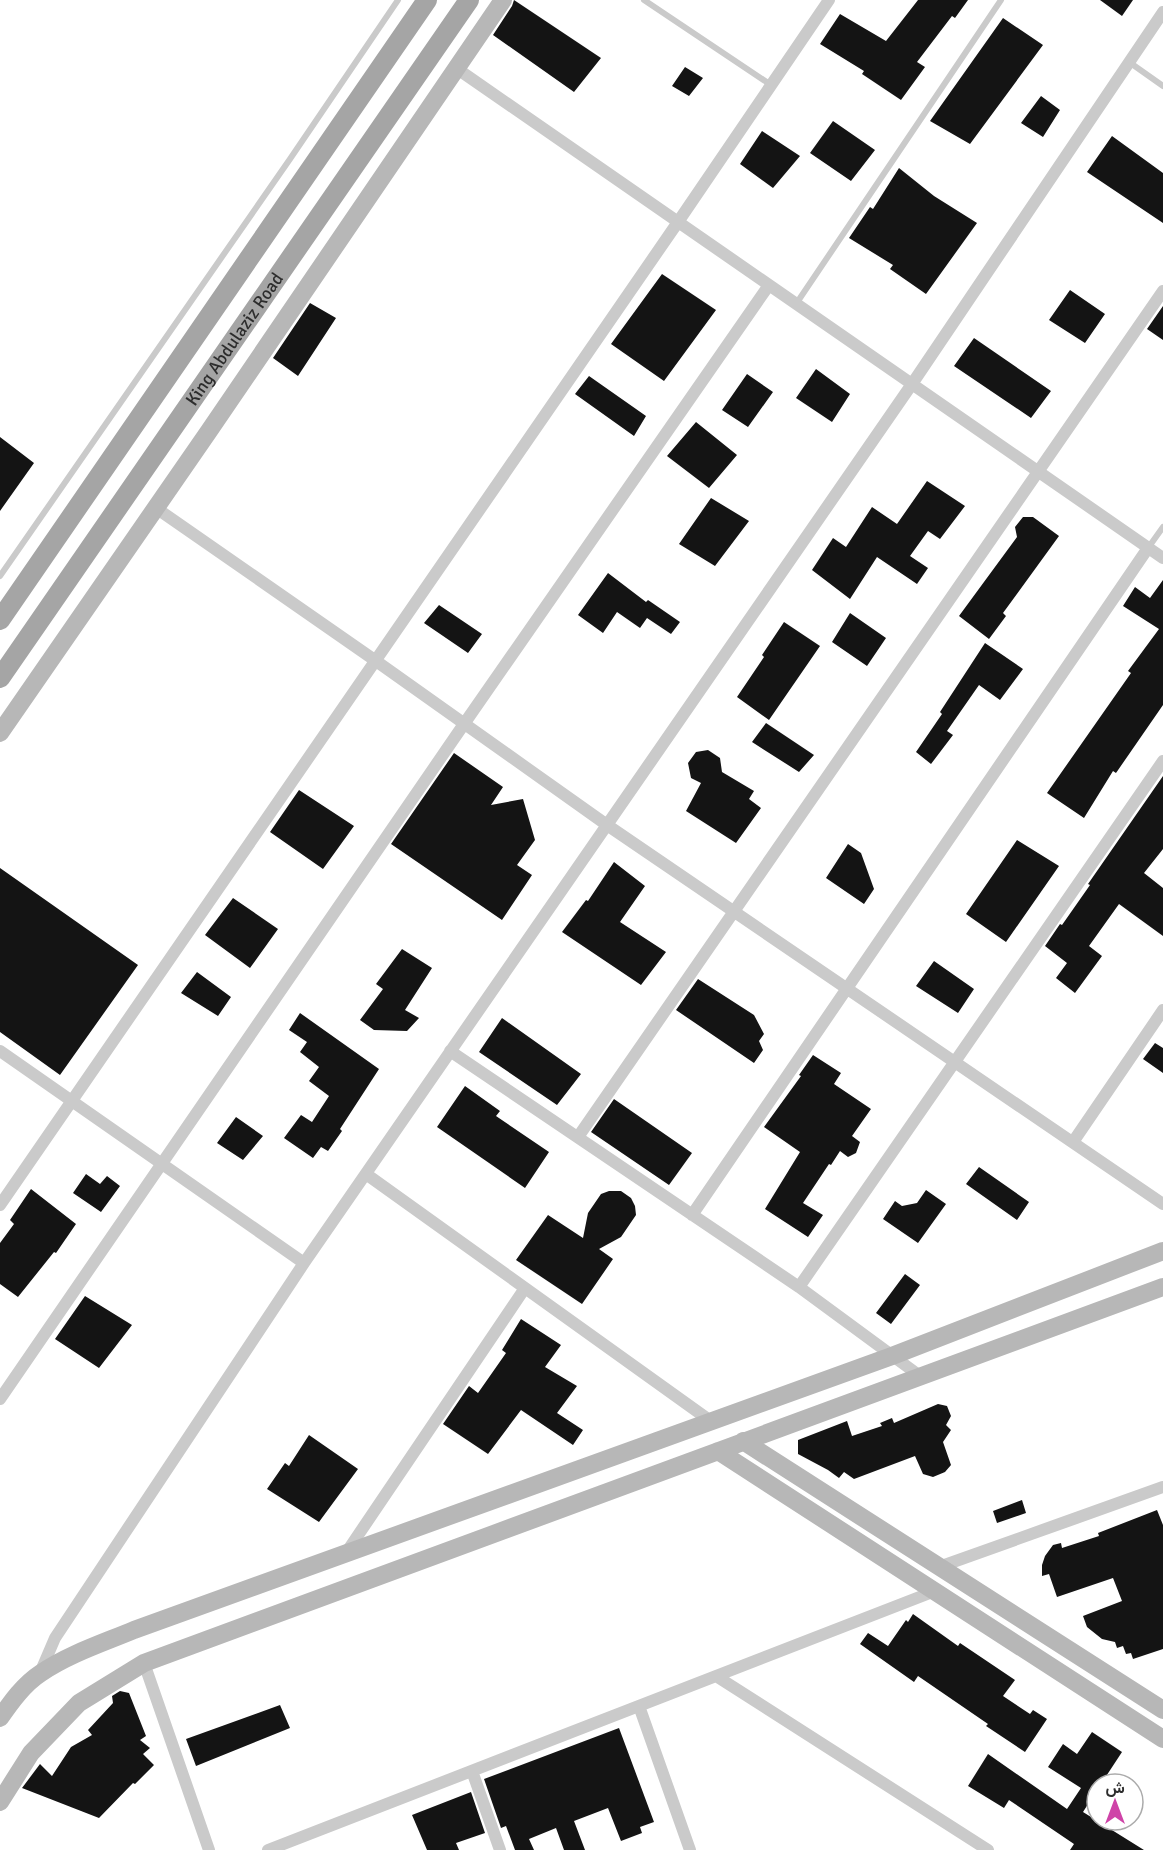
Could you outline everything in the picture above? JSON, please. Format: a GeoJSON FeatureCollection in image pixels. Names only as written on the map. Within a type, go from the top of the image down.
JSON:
{"type":"FeatureCollection","features":[{"type":"Feature","properties":{"kind":"main road","name":"King Abdulaziz Road"},"geometry":{"type":"LineString","coordinates":[[0,620],[427,0]]}},
{"type":"Feature","properties":{"kind":"main road","name":"King Abdulaziz Road"},"geometry":{"type":"LineString","coordinates":[[0,678],[469,0]]}},
{"type":"Feature","properties":{"kind":"street"},"geometry":{"type":"LineString","coordinates":[[0,733],[503,0]]}},
{"type":"Feature","properties":{"kind":"street"},"geometry":{"type":"LineString","coordinates":[[0,1205],[829,0]]}},
{"type":"Feature","properties":{"kind":"street"},"geometry":{"type":"LineString","coordinates":[[39,1674],[55,1638],[304,1263],[912,384],[1163,12]]}},
{"type":"Feature","properties":{"kind":"street"},"geometry":{"type":"LineString","coordinates":[[456,68],[1163,558]]}},
{"type":"Feature","properties":{"kind":"street"},"geometry":{"type":"LineString","coordinates":[[0,1399],[769,285]]}},
{"type":"Feature","properties":{"kind":"street"},"geometry":{"type":"LineString","coordinates":[[578,1137],[1163,291]]}},
{"type":"Feature","properties":{"kind":"street"},"geometry":{"type":"LineString","coordinates":[[156,508],[607,825],[1163,1204]]}},
{"type":"Feature","properties":{"kind":"street"},"geometry":{"type":"LineString","coordinates":[[692,1215],[1148,548]]}},
{"type":"Feature","properties":{"kind":"street"},"geometry":{"type":"LineString","coordinates":[[799,1287],[1163,761]]}},
{"type":"Feature","properties":{"kind":"street"},"geometry":{"type":"LineString","coordinates":[[1073,1142],[1163,1010]]}},
{"type":"Feature","properties":{"kind":"street"},"geometry":{"type":"LineString","coordinates":[[0,1051],[304,1263]]}},
{"type":"Feature","properties":{"kind":"street"},"geometry":{"type":"LineString","coordinates":[[450,1051],[799,1287],[920,1376]]}},
{"type":"Feature","properties":{"kind":"street"},"geometry":{"type":"LineString","coordinates":[[366,1174],[712,1422]]}},
{"type":"Feature","properties":{"kind":"street"},"geometry":{"type":"LineString","coordinates":[[2,1712],[15,1696],[39,1674],[70,1657],[134,1630],[892,1356],[1163,1251]]}},
{"type":"Feature","properties":{"kind":"street"},"geometry":{"type":"LineString","coordinates":[[0,1802],[31,1754],[79,1703],[144,1663],[1163,1287]]}},
{"type":"Feature","properties":{"kind":"street"},"geometry":{"type":"LineString","coordinates":[[344,1556],[525,1288]]}},
{"type":"Feature","properties":{"kind":"street"},"geometry":{"type":"LineString","coordinates":[[743,1441],[939,1567],[1159,1703]]}},
{"type":"Feature","properties":{"kind":"street"},"geometry":{"type":"LineString","coordinates":[[718,1450],[1163,1739]]}},
{"type":"Feature","properties":{"kind":"street"},"geometry":{"type":"LineString","coordinates":[[939,1567],[1163,1487]]}},
{"type":"Feature","properties":{"kind":"street"},"geometry":{"type":"LineString","coordinates":[[268,1850],[299,1844],[472,1771],[935,1591]]}},
{"type":"Feature","properties":{"kind":"street"},"geometry":{"type":"LineString","coordinates":[[144,1663],[209,1850]]}},
{"type":"Feature","properties":{"kind":"street"},"geometry":{"type":"LineString","coordinates":[[716,1676],[988,1850]]}},
{"type":"Feature","properties":{"kind":"street"},"geometry":{"type":"LineString","coordinates":[[639,1706],[690,1850]]}},
{"type":"Feature","properties":{"kind":"street"},"geometry":{"type":"LineString","coordinates":[[472,1771],[500,1850]]}},
{"type":"Feature","properties":{"kind":"lane"},"geometry":{"type":"LineString","coordinates":[[0,576],[398,0]]}},
{"type":"Feature","properties":{"kind":"lane"},"geometry":{"type":"LineString","coordinates":[[796,304],[1001,0]]}},
{"type":"Feature","properties":{"kind":"lane"},"geometry":{"type":"LineString","coordinates":[[648,1],[771,85]]}},
{"type":"Feature","properties":{"kind":"lane"},"geometry":{"type":"LineString","coordinates":[[1129,63],[1163,86]]}},
{"type":"Feature","properties":{"kind":"lane"},"geometry":{"type":"LineString","coordinates":[[1148,548],[1163,526]]}},
{"type":"Feature","properties":{"kind":"building"},"geometry":{"type":"Polygon","coordinates":[[[514,0],[601,58],[574,92],[493,35],[514,0]]]}},
{"type":"Feature","properties":{"kind":"building"},"geometry":{"type":"Polygon","coordinates":[[[918,0],[968,0],[955,18],[952,16],[917,62],[925,67],[901,100],[862,74],[864,71],[820,44],[840,14],[886,41],[918,0]]]}},
{"type":"Feature","properties":{"kind":"building"},"geometry":{"type":"Polygon","coordinates":[[[1100,0],[1133,0],[1122,16],[1100,0]]]}},
{"type":"Feature","properties":{"kind":"building"},"geometry":{"type":"Polygon","coordinates":[[[1003,18],[1043,45],[970,144],[930,121],[1003,18]]]}},
{"type":"Feature","properties":{"kind":"building"},"geometry":{"type":"Polygon","coordinates":[[[685,67],[703,78],[689,96],[672,86],[685,67]]]}},
{"type":"Feature","properties":{"kind":"building"},"geometry":{"type":"Polygon","coordinates":[[[1041,96],[1060,110],[1043,137],[1021,123],[1041,96]]]}},
{"type":"Feature","properties":{"kind":"building"},"geometry":{"type":"Polygon","coordinates":[[[833,121],[875,150],[851,181],[810,153],[833,121]]]}},
{"type":"Feature","properties":{"kind":"building"},"geometry":{"type":"Polygon","coordinates":[[[762,131],[800,156],[773,188],[740,164],[762,131]]]}},
{"type":"Feature","properties":{"kind":"building"},"geometry":{"type":"Polygon","coordinates":[[[1112,136],[1163,173],[1163,223],[1087,172],[1112,136]]]}},
{"type":"Feature","properties":{"kind":"building"},"geometry":{"type":"Polygon","coordinates":[[[899,168],[934,196],[977,223],[926,294],[890,269],[893,265],[849,238],[870,207],[873,209],[899,168]]]}},
{"type":"Feature","properties":{"kind":"building"},"geometry":{"type":"Polygon","coordinates":[[[662,274],[716,310],[664,381],[611,344],[662,274]]]}},
{"type":"Feature","properties":{"kind":"building"},"geometry":{"type":"Polygon","coordinates":[[[1070,290],[1105,314],[1085,343],[1049,320],[1070,290]]]}},
{"type":"Feature","properties":{"kind":"building"},"geometry":{"type":"Polygon","coordinates":[[[310,303],[336,318],[298,376],[273,358],[310,303]]]}},
{"type":"Feature","properties":{"kind":"building"},"geometry":{"type":"Polygon","coordinates":[[[1163,306],[1163,340],[1147,329],[1163,306]]]}},
{"type":"Feature","properties":{"kind":"building"},"geometry":{"type":"Polygon","coordinates":[[[974,338],[1051,391],[1031,418],[954,366],[974,338]]]}},
{"type":"Feature","properties":{"kind":"building"},"geometry":{"type":"Polygon","coordinates":[[[816,369],[850,394],[832,422],[796,398],[816,369]]]}},
{"type":"Feature","properties":{"kind":"building"},"geometry":{"type":"Polygon","coordinates":[[[747,374],[773,392],[748,427],[722,410],[747,374]]]}},
{"type":"Feature","properties":{"kind":"building"},"geometry":{"type":"Polygon","coordinates":[[[589,376],[646,416],[634,436],[575,394],[589,376]]]}},
{"type":"Feature","properties":{"kind":"building"},"geometry":{"type":"Polygon","coordinates":[[[696,422],[737,455],[709,488],[667,456],[696,422]]]}},
{"type":"Feature","properties":{"kind":"building"},"geometry":{"type":"Polygon","coordinates":[[[0,437],[34,463],[0,511],[0,437]]]}},
{"type":"Feature","properties":{"kind":"building"},"geometry":{"type":"Polygon","coordinates":[[[927,481],[965,506],[940,539],[928,531],[910,556],[928,568],[917,584],[877,557],[850,599],[812,570],[833,538],[846,547],[872,507],[897,524],[927,481]]]}},
{"type":"Feature","properties":{"kind":"building"},"geometry":{"type":"Polygon","coordinates":[[[711,498],[749,521],[715,566],[679,544],[711,498]]]}},
{"type":"Feature","properties":{"kind":"building"},"geometry":{"type":"Polygon","coordinates":[[[1023,517],[1033,517],[1059,536],[1003,613],[1006,616],[989,639],[959,616],[1017,537],[1015,527],[1023,517]]]}},
{"type":"Feature","properties":{"kind":"building"},"geometry":{"type":"Polygon","coordinates":[[[608,573],[646,602],[648,600],[680,622],[671,634],[647,618],[640,628],[617,612],[603,633],[578,615],[608,573]]]}},
{"type":"Feature","properties":{"kind":"building"},"geometry":{"type":"Polygon","coordinates":[[[1163,580],[1163,705],[1116,773],[1113,771],[1084,818],[1047,793],[1131,673],[1128,671],[1159,629],[1123,606],[1135,587],[1150,598],[1163,580]]]}},
{"type":"Feature","properties":{"kind":"building"},"geometry":{"type":"Polygon","coordinates":[[[439,605],[482,634],[468,653],[424,623],[439,605]]]}},
{"type":"Feature","properties":{"kind":"building"},"geometry":{"type":"Polygon","coordinates":[[[850,613],[886,638],[867,666],[832,642],[850,613]]]}},
{"type":"Feature","properties":{"kind":"building"},"geometry":{"type":"Polygon","coordinates":[[[784,622],[820,646],[769,720],[737,697],[784,622]]]}},
{"type":"Feature","properties":{"kind":"building"},"geometry":{"type":"Polygon","coordinates":[[[985,643],[1023,669],[1000,700],[979,685],[947,731],[953,735],[931,764],[916,752],[985,643]]]}},
{"type":"Feature","properties":{"kind":"building"},"geometry":{"type":"Polygon","coordinates":[[[766,723],[814,755],[799,772],[752,742],[766,723]]]}},
{"type":"Feature","properties":{"kind":"building"},"geometry":{"type":"Polygon","coordinates":[[[708,750],[720,758],[722,772],[754,791],[749,799],[761,808],[736,843],[686,811],[701,783],[691,778],[688,763],[696,752],[708,750]]]}},
{"type":"Feature","properties":{"kind":"building"},"geometry":{"type":"Polygon","coordinates":[[[454,753],[503,787],[491,805],[523,799],[535,840],[517,865],[532,875],[502,920],[391,844],[454,753]]]}},
{"type":"Feature","properties":{"kind":"building"},"geometry":{"type":"Polygon","coordinates":[[[1163,776],[1163,849],[1144,873],[1163,888],[1163,936],[1119,904],[1089,946],[1102,956],[1075,993],[1056,978],[1067,963],[1045,946],[1090,885],[1088,884],[1163,776]]]}},
{"type":"Feature","properties":{"kind":"building"},"geometry":{"type":"Polygon","coordinates":[[[299,790],[354,826],[323,869],[270,832],[299,790]]]}},
{"type":"Feature","properties":{"kind":"building"},"geometry":{"type":"Polygon","coordinates":[[[1017,840],[1059,866],[1006,942],[966,914],[1017,840]]]}},
{"type":"Feature","properties":{"kind":"building"},"geometry":{"type":"Polygon","coordinates":[[[848,844],[861,853],[874,889],[864,904],[826,878],[848,844]]]}},
{"type":"Feature","properties":{"kind":"building"},"geometry":{"type":"Polygon","coordinates":[[[614,862],[645,886],[620,922],[666,952],[641,985],[562,932],[586,900],[588,901],[614,862]]]}},
{"type":"Feature","properties":{"kind":"building"},"geometry":{"type":"Polygon","coordinates":[[[0,868],[138,965],[60,1075],[0,1032],[0,868]]]}},
{"type":"Feature","properties":{"kind":"building"},"geometry":{"type":"Polygon","coordinates":[[[233,898],[278,929],[250,968],[205,935],[233,898]]]}},
{"type":"Feature","properties":{"kind":"building"},"geometry":{"type":"Polygon","coordinates":[[[402,949],[432,968],[405,1010],[419,1018],[407,1031],[374,1030],[360,1020],[383,989],[376,984],[402,949]]]}},
{"type":"Feature","properties":{"kind":"building"},"geometry":{"type":"Polygon","coordinates":[[[934,961],[974,989],[958,1013],[916,986],[934,961]]]}},
{"type":"Feature","properties":{"kind":"building"},"geometry":{"type":"Polygon","coordinates":[[[197,972],[231,997],[218,1016],[181,993],[197,972]]]}},
{"type":"Feature","properties":{"kind":"building"},"geometry":{"type":"Polygon","coordinates":[[[698,979],[754,1015],[764,1034],[759,1041],[763,1050],[754,1063],[676,1010],[698,979]]]}},
{"type":"Feature","properties":{"kind":"building"},"geometry":{"type":"Polygon","coordinates":[[[300,1013],[379,1069],[328,1151],[321,1147],[313,1158],[284,1138],[301,1115],[312,1122],[329,1096],[309,1081],[319,1067],[300,1052],[307,1042],[289,1030],[300,1013]]]}},
{"type":"Feature","properties":{"kind":"building"},"geometry":{"type":"Polygon","coordinates":[[[502,1018],[581,1074],[557,1105],[479,1052],[502,1018]]]}},
{"type":"Feature","properties":{"kind":"building"},"geometry":{"type":"Polygon","coordinates":[[[1155,1043],[1163,1048],[1163,1073],[1143,1059],[1155,1043]]]}},
{"type":"Feature","properties":{"kind":"building"},"geometry":{"type":"Polygon","coordinates":[[[813,1055],[841,1073],[834,1084],[871,1109],[852,1136],[860,1142],[856,1153],[848,1157],[840,1151],[803,1203],[823,1215],[808,1237],[765,1209],[800,1152],[764,1127],[801,1076],[799,1075],[813,1055]]]}},
{"type":"Feature","properties":{"kind":"building"},"geometry":{"type":"Polygon","coordinates":[[[465,1086],[500,1111],[496,1116],[549,1152],[525,1188],[437,1127],[465,1086]]]}},
{"type":"Feature","properties":{"kind":"building"},"geometry":{"type":"Polygon","coordinates":[[[614,1099],[692,1153],[669,1185],[591,1132],[614,1099]]]}},
{"type":"Feature","properties":{"kind":"building"},"geometry":{"type":"Polygon","coordinates":[[[236,1117],[263,1136],[243,1160],[217,1143],[236,1117]]]}},
{"type":"Feature","properties":{"kind":"building"},"geometry":{"type":"Polygon","coordinates":[[[979,1167],[1029,1202],[1017,1220],[966,1184],[979,1167]]]}},
{"type":"Feature","properties":{"kind":"building"},"geometry":{"type":"Polygon","coordinates":[[[86,1174],[100,1184],[107,1176],[120,1186],[101,1212],[73,1193],[86,1174]]]}},
{"type":"Feature","properties":{"kind":"building"},"geometry":{"type":"Polygon","coordinates":[[[31,1189],[76,1224],[56,1253],[54,1252],[18,1297],[0,1284],[0,1243],[14,1224],[10,1220],[31,1189]]]}},
{"type":"Feature","properties":{"kind":"building"},"geometry":{"type":"Polygon","coordinates":[[[926,1190],[946,1204],[918,1243],[883,1219],[895,1201],[902,1206],[917,1203],[926,1190]]]}},
{"type":"Feature","properties":{"kind":"building"},"geometry":{"type":"Polygon","coordinates":[[[621,1191],[631,1198],[636,1215],[621,1237],[599,1249],[613,1259],[582,1304],[516,1260],[548,1215],[583,1238],[588,1213],[601,1194],[621,1191]]]}},
{"type":"Feature","properties":{"kind":"building"},"geometry":{"type":"Polygon","coordinates":[[[905,1274],[920,1285],[891,1324],[876,1313],[905,1274]]]}},
{"type":"Feature","properties":{"kind":"building"},"geometry":{"type":"Polygon","coordinates":[[[85,1296],[132,1325],[99,1368],[55,1339],[85,1296]]]}},
{"type":"Feature","properties":{"kind":"building"},"geometry":{"type":"Polygon","coordinates":[[[521,1319],[561,1345],[545,1367],[577,1386],[557,1413],[583,1430],[573,1445],[521,1410],[488,1454],[443,1424],[469,1386],[478,1393],[506,1353],[502,1350],[521,1319]]]}},
{"type":"Feature","properties":{"kind":"building"},"geometry":{"type":"Polygon","coordinates":[[[938,1404],[947,1406],[951,1416],[946,1425],[951,1430],[943,1442],[951,1465],[945,1472],[933,1477],[923,1474],[915,1456],[854,1479],[844,1472],[839,1478],[798,1454],[798,1440],[847,1421],[852,1436],[882,1426],[880,1423],[892,1418],[894,1423],[938,1404]]]}},
{"type":"Feature","properties":{"kind":"building"},"geometry":{"type":"Polygon","coordinates":[[[309,1435],[358,1469],[319,1522],[267,1489],[285,1463],[289,1466],[309,1435]]]}},
{"type":"Feature","properties":{"kind":"building"},"geometry":{"type":"Polygon","coordinates":[[[1022,1500],[1026,1513],[997,1523],[993,1511],[1022,1500]]]}},
{"type":"Feature","properties":{"kind":"building"},"geometry":{"type":"Polygon","coordinates":[[[1157,1510],[1163,1525],[1163,1649],[1133,1659],[1131,1653],[1126,1654],[1123,1646],[1117,1648],[1115,1642],[1102,1639],[1087,1627],[1083,1616],[1122,1601],[1113,1578],[1057,1597],[1049,1574],[1042,1576],[1042,1565],[1053,1545],[1061,1543],[1062,1548],[1099,1536],[1098,1533],[1157,1510]]]}},
{"type":"Feature","properties":{"kind":"building"},"geometry":{"type":"Polygon","coordinates":[[[913,1614],[958,1646],[960,1643],[1015,1680],[1003,1696],[1030,1714],[1033,1710],[1047,1719],[1025,1752],[918,1676],[914,1682],[860,1644],[868,1633],[888,1646],[906,1620],[908,1622],[913,1614]]]}},
{"type":"Feature","properties":{"kind":"building"},"geometry":{"type":"Polygon","coordinates":[[[120,1691],[129,1693],[146,1736],[140,1740],[150,1748],[143,1754],[154,1765],[135,1784],[133,1783],[99,1818],[22,1788],[40,1764],[52,1776],[71,1747],[92,1735],[88,1730],[113,1703],[112,1696],[120,1691]]]}},
{"type":"Feature","properties":{"kind":"building"},"geometry":{"type":"Polygon","coordinates":[[[280,1705],[290,1728],[196,1766],[186,1739],[280,1705]]]}},
{"type":"Feature","properties":{"kind":"building"},"geometry":{"type":"Polygon","coordinates":[[[619,1728],[654,1822],[640,1827],[642,1833],[621,1841],[608,1808],[574,1821],[585,1850],[564,1850],[556,1828],[529,1839],[534,1850],[515,1850],[506,1826],[501,1828],[484,1779],[619,1728]]]}},
{"type":"Feature","properties":{"kind":"building"},"geometry":{"type":"Polygon","coordinates":[[[1092,1732],[1122,1752],[1109,1772],[1085,1772],[1085,1809],[1083,1812],[1085,1813],[1085,1832],[1115,1832],[1144,1850],[1070,1850],[1074,1844],[1009,1800],[1004,1808],[968,1786],[988,1754],[1067,1809],[1081,1788],[1048,1767],[1063,1744],[1077,1754],[1092,1732]]]}},
{"type":"Feature","properties":{"kind":"building"},"geometry":{"type":"Polygon","coordinates":[[[471,1792],[485,1833],[456,1843],[459,1850],[427,1850],[412,1815],[471,1792]]]}}]}
